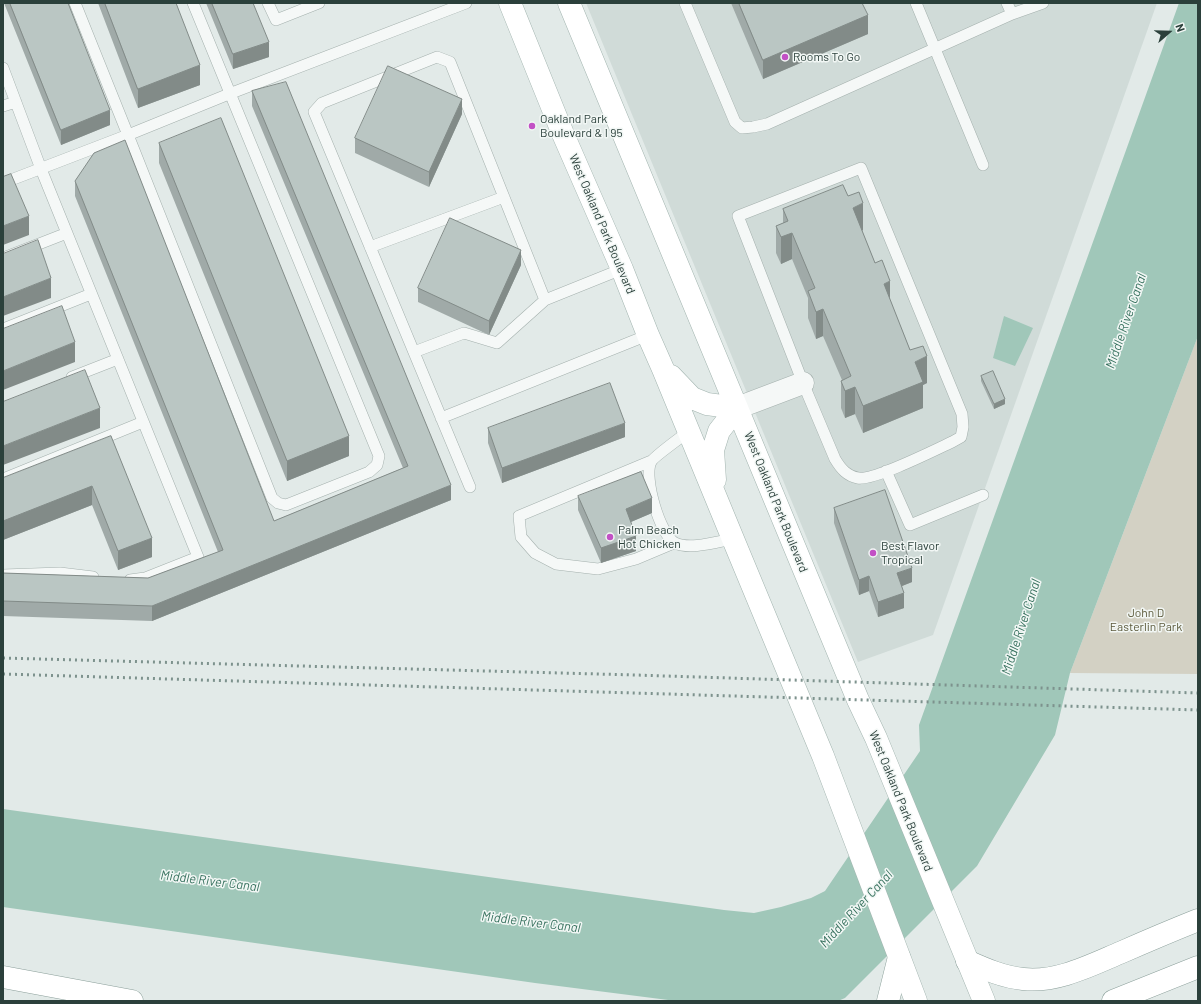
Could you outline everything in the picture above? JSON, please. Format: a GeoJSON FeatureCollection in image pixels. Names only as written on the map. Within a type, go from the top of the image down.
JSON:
{"type":"FeatureCollection","features":[{"type":"Feature","properties":{"kind":"main road","name":"West Oakland Park Boulevard"},"geometry":{"type":"LineString","coordinates":[[510,3],[561,128],[622,269],[732,539],[823,756],[916,1001]]}},
{"type":"Feature","properties":{"kind":"main road"},"geometry":{"type":"LineString","coordinates":[[554,3],[578,25]]}},
{"type":"Feature","properties":{"kind":"main road","name":"West Oakland Park Boulevard"},"geometry":{"type":"LineString","coordinates":[[569,3],[858,700],[876,738],[956,936],[984,1001]]}},
{"type":"Feature","properties":{"kind":"main road"},"geometry":{"type":"LineString","coordinates":[[663,369],[692,398],[707,404],[737,408]]}},
{"type":"Feature","properties":{"kind":"main road"},"geometry":{"type":"LineString","coordinates":[[716,498],[713,450],[719,431],[737,408]]}},
{"type":"Feature","properties":{"kind":"main road"},"geometry":{"type":"LineString","coordinates":[[967,961],[983,968],[1012,977],[1023,979],[1049,978],[1088,966],[1198,920]]}},
{"type":"Feature","properties":{"kind":"main road"},"geometry":{"type":"LineString","coordinates":[[888,1001],[899,957]]}},
{"type":"Feature","properties":{"kind":"main road"},"geometry":{"type":"LineString","coordinates":[[1113,1001],[1198,967]]}},
{"type":"Feature","properties":{"kind":"main road"},"geometry":{"type":"LineString","coordinates":[[3,977],[132,1001]]}},
{"type":"Feature","properties":{"kind":"street"},"geometry":{"type":"LineString","coordinates":[[737,408],[804,383]]}},
{"type":"Feature","properties":{"kind":"lane"},"geometry":{"type":"LineString","coordinates":[[75,3],[272,498],[278,503],[286,505],[369,472],[377,465],[379,456],[229,94],[193,3]]}},
{"type":"Feature","properties":{"kind":"lane"},"geometry":{"type":"LineString","coordinates":[[268,3],[276,20],[319,3]]}},
{"type":"Feature","properties":{"kind":"lane"},"geometry":{"type":"LineString","coordinates":[[3,183],[466,3]]}},
{"type":"Feature","properties":{"kind":"lane"},"geometry":{"type":"LineString","coordinates":[[685,3],[735,122],[742,128],[767,124],[1012,14],[1043,3]]}},
{"type":"Feature","properties":{"kind":"lane"},"geometry":{"type":"LineString","coordinates":[[916,3],[983,165]]}},
{"type":"Feature","properties":{"kind":"lane"},"geometry":{"type":"LineString","coordinates":[[1007,3],[1012,14]]}},
{"type":"Feature","properties":{"kind":"lane"},"geometry":{"type":"LineString","coordinates":[[470,487],[314,112],[322,103],[437,57],[450,62],[545,300]]}},
{"type":"Feature","properties":{"kind":"lane"},"geometry":{"type":"LineString","coordinates":[[3,68],[41,169],[198,557],[145,578],[122,581]]}},
{"type":"Feature","properties":{"kind":"lane"},"geometry":{"type":"LineString","coordinates":[[3,106],[16,102]]}},
{"type":"Feature","properties":{"kind":"lane"},"geometry":{"type":"LineString","coordinates":[[860,168],[962,414],[963,427],[961,437],[874,476],[859,479],[848,475],[840,468],[804,383],[738,216],[860,168]]}},
{"type":"Feature","properties":{"kind":"lane"},"geometry":{"type":"LineString","coordinates":[[370,247],[504,197]]}},
{"type":"Feature","properties":{"kind":"lane"},"geometry":{"type":"LineString","coordinates":[[3,258],[67,233]]}},
{"type":"Feature","properties":{"kind":"lane"},"geometry":{"type":"LineString","coordinates":[[414,352],[464,333],[497,343],[545,300],[622,269]]}},
{"type":"Feature","properties":{"kind":"lane"},"geometry":{"type":"LineString","coordinates":[[3,329],[92,294]]}},
{"type":"Feature","properties":{"kind":"lane"},"geometry":{"type":"LineString","coordinates":[[441,418],[648,335]]}},
{"type":"Feature","properties":{"kind":"lane"},"geometry":{"type":"LineString","coordinates":[[60,382],[118,359]]}},
{"type":"Feature","properties":{"kind":"lane"},"geometry":{"type":"LineString","coordinates":[[3,478],[143,422]]}},
{"type":"Feature","properties":{"kind":"lane"},"geometry":{"type":"LineString","coordinates":[[674,542],[636,559],[598,569],[556,564],[535,553],[521,537],[519,516],[651,461],[689,431]]}},
{"type":"Feature","properties":{"kind":"lane"},"geometry":{"type":"LineString","coordinates":[[651,461],[648,473],[652,495],[662,528],[674,542],[688,546],[732,539]]}},
{"type":"Feature","properties":{"kind":"lane"},"geometry":{"type":"LineString","coordinates":[[886,471],[910,526],[983,495]]}},
{"type":"Feature","properties":{"kind":"lane"},"geometry":{"type":"LineString","coordinates":[[3,575],[60,573],[107,579]]}},
{"type":"Feature","properties":{"kind":"shaded area"},"geometry":{"type":"Polygon","coordinates":[[[586,3],[1157,3],[933,635],[858,662],[586,3]]]}},
{"type":"Feature","properties":{"kind":"green space","name":"John D Easterlin Park"},"geometry":{"type":"Polygon","coordinates":[[[1198,336],[1198,674],[1070,673],[1198,336]]]}},
{"type":"Feature","properties":{"kind":"water","name":"Middle River Canal"},"geometry":{"type":"Polygon","coordinates":[[[1179,3],[1198,3],[1198,336],[1070,673],[1055,735],[977,866],[845,998],[838,1001],[676,1001],[535,983],[3,907],[3,809],[754,913],[811,898],[825,891],[920,751],[919,725],[1179,3]]]}},
{"type":"Feature","properties":{"kind":"water"},"geometry":{"type":"Polygon","coordinates":[[[1004,316],[1033,328],[1015,366],[993,358],[1004,316]]]}},
{"type":"Feature","properties":{"kind":"building"},"geometry":{"type":"Polygon","coordinates":[[[10,3],[68,3],[110,110],[61,130],[10,3]]]}},
{"type":"Feature","properties":{"kind":"building"},"geometry":{"type":"Polygon","coordinates":[[[105,3],[176,3],[200,65],[138,89],[105,3]]]}},
{"type":"Feature","properties":{"kind":"building"},"geometry":{"type":"Polygon","coordinates":[[[212,3],[253,3],[269,42],[233,54],[212,3]]]}},
{"type":"Feature","properties":{"kind":"building","name":"Rooms To Go"},"geometry":{"type":"Polygon","coordinates":[[[739,3],[862,3],[868,15],[763,60],[739,3]]]}},
{"type":"Feature","properties":{"kind":"building"},"geometry":{"type":"Polygon","coordinates":[[[388,66],[462,99],[429,172],[355,138],[388,66]]]}},
{"type":"Feature","properties":{"kind":"building"},"geometry":{"type":"Polygon","coordinates":[[[286,82],[451,485],[152,606],[3,601],[3,573],[148,578],[223,550],[75,181],[94,153],[125,140],[274,521],[408,466],[252,91],[286,82]]]}},
{"type":"Feature","properties":{"kind":"building"},"geometry":{"type":"Polygon","coordinates":[[[221,118],[349,436],[287,461],[159,143],[221,118]]]}},
{"type":"Feature","properties":{"kind":"building"},"geometry":{"type":"Polygon","coordinates":[[[11,174],[29,216],[3,226],[3,177],[11,174]]]}},
{"type":"Feature","properties":{"kind":"building"},"geometry":{"type":"Polygon","coordinates":[[[843,185],[848,196],[859,192],[863,203],[853,208],[875,263],[882,260],[890,281],[884,284],[910,350],[923,346],[927,356],[915,362],[923,382],[863,406],[855,387],[845,391],[841,381],[851,376],[823,309],[816,312],[808,291],[815,288],[792,233],[781,237],[776,226],[788,221],[783,209],[843,185]]]}},
{"type":"Feature","properties":{"kind":"building"},"geometry":{"type":"Polygon","coordinates":[[[450,218],[521,250],[489,321],[418,288],[450,218]]]}},
{"type":"Feature","properties":{"kind":"building"},"geometry":{"type":"Polygon","coordinates":[[[38,240],[51,278],[3,297],[3,254],[38,240]]]}},
{"type":"Feature","properties":{"kind":"building"},"geometry":{"type":"Polygon","coordinates":[[[62,306],[75,342],[3,371],[3,329],[62,306]]]}},
{"type":"Feature","properties":{"kind":"building"},"geometry":{"type":"Polygon","coordinates":[[[85,370],[100,408],[3,446],[3,402],[85,370]]]}},
{"type":"Feature","properties":{"kind":"building"},"geometry":{"type":"Polygon","coordinates":[[[993,371],[1005,399],[994,404],[981,376],[993,371]]]}},
{"type":"Feature","properties":{"kind":"building"},"geometry":{"type":"Polygon","coordinates":[[[610,383],[625,423],[502,468],[488,428],[610,383]]]}},
{"type":"Feature","properties":{"kind":"building"},"geometry":{"type":"Polygon","coordinates":[[[111,436],[152,538],[118,551],[92,486],[3,521],[3,478],[111,436]]]}},
{"type":"Feature","properties":{"kind":"building","name":"Palm Beach Hot Chicken"},"geometry":{"type":"Polygon","coordinates":[[[641,472],[652,498],[626,509],[636,536],[601,548],[578,496],[641,472]]]}},
{"type":"Feature","properties":{"kind":"building","name":"Best Flavor Tropical"},"geometry":{"type":"Polygon","coordinates":[[[885,490],[912,568],[897,573],[904,593],[878,602],[869,576],[859,580],[834,508],[885,490]]]}},
{"type":"Feature","properties":{"kind":"railway"},"geometry":{"type":"LineString","coordinates":[[3,658],[635,675],[1198,693]]}},
{"type":"Feature","properties":{"kind":"railway"},"geometry":{"type":"LineString","coordinates":[[3,674],[1198,710]]}},
{"type":"Feature","properties":{"kind":"place","name":"Rooms To Go"},"geometry":{"type":"Point","coordinates":[785,57]}},
{"type":"Feature","properties":{"kind":"place","name":"Oakland Park Boulevard & I 95"},"geometry":{"type":"Point","coordinates":[532,126]}},
{"type":"Feature","properties":{"kind":"place","name":"Palm Beach Hot Chicken"},"geometry":{"type":"Point","coordinates":[610,537]}},
{"type":"Feature","properties":{"kind":"place","name":"Best Flavor Tropical"},"geometry":{"type":"Point","coordinates":[873,553]}}]}
